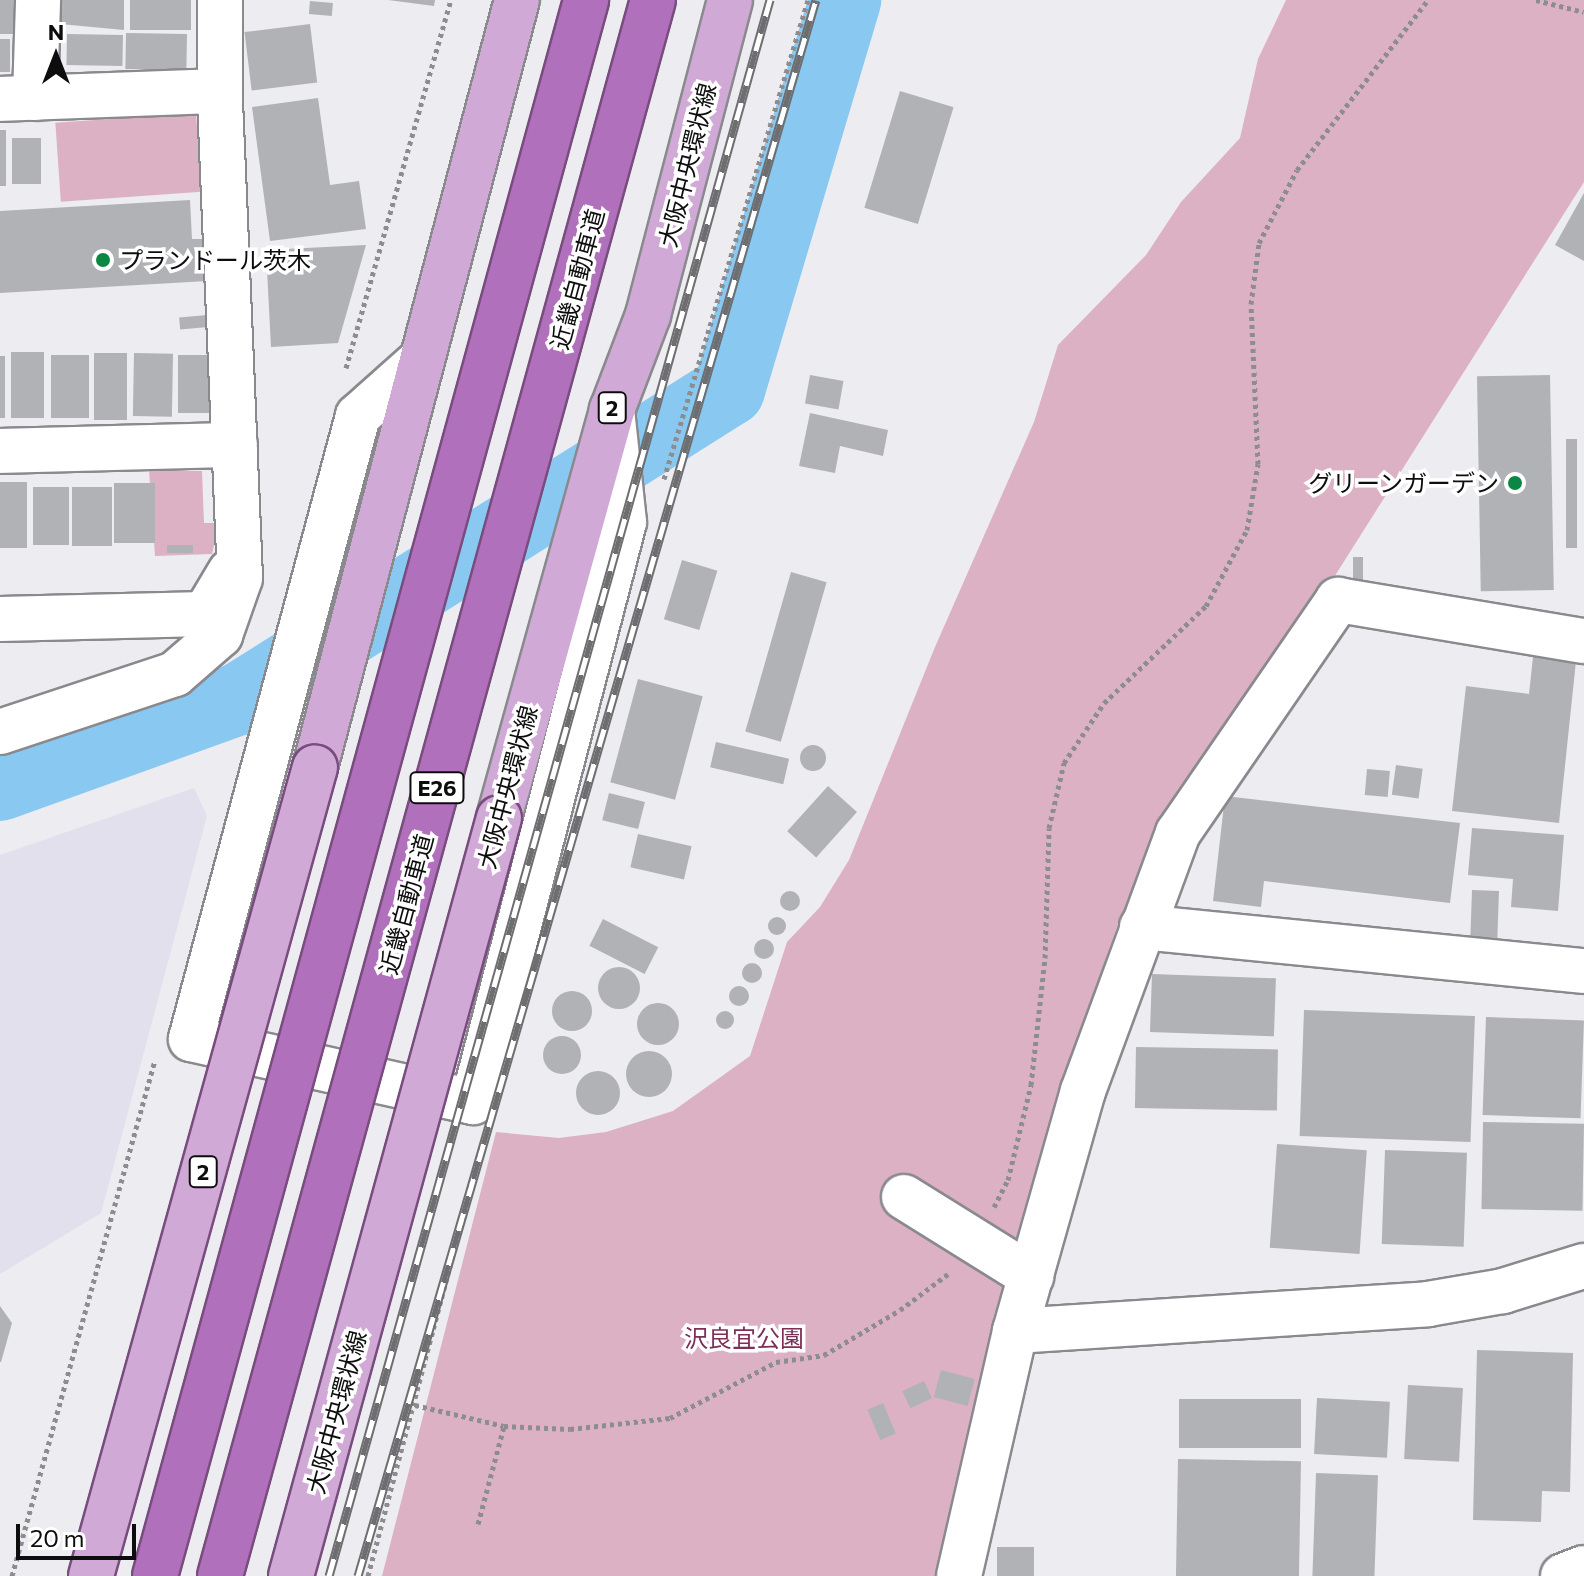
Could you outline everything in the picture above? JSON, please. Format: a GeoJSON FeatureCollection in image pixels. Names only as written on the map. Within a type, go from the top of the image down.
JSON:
{"type":"FeatureCollection","features":[{"type":"Feature","properties":{"kind":"highway","name":"E26"},"geometry":{"type":"LineString","coordinates":[[155,1576],[586,0]]}},
{"type":"Feature","properties":{"kind":"highway","name":"近畿自動車道"},"geometry":{"type":"LineString","coordinates":[[220,1576],[653,0]]}},
{"type":"Feature","properties":{"kind":"main road","name":"2"},"geometry":{"type":"LineString","coordinates":[[91,1576],[315,767],[517,0]]}},
{"type":"Feature","properties":{"kind":"main road","name":"大阪中央環状線"},"geometry":{"type":"LineString","coordinates":[[291,1576],[612,410],[648,315],[730,0]]}},
{"type":"Feature","properties":{"kind":"main road"},"geometry":{"type":"LineString","coordinates":[[648,315],[755,0]]}},
{"type":"Feature","properties":{"kind":"street"},"geometry":{"type":"LineString","coordinates":[[38,0],[18,99],[220,91]]}},
{"type":"Feature","properties":{"kind":"street"},"geometry":{"type":"LineString","coordinates":[[0,732],[175,674],[220,635],[240,578],[220,91],[220,0]]}},
{"type":"Feature","properties":{"kind":"street"},"geometry":{"type":"LineString","coordinates":[[422,359],[358,416],[191,1039],[473,1102],[624,522],[612,410]]}},
{"type":"Feature","properties":{"kind":"street"},"geometry":{"type":"LineString","coordinates":[[0,451],[235,445]]}},
{"type":"Feature","properties":{"kind":"street"},"geometry":{"type":"LineString","coordinates":[[0,619],[205,614],[240,555]]}},
{"type":"Feature","properties":{"kind":"street"},"geometry":{"type":"LineString","coordinates":[[959,1576],[1015,1331],[1083,1091],[1178,833],[1338,600],[1584,641]]}},
{"type":"Feature","properties":{"kind":"street"},"geometry":{"type":"LineString","coordinates":[[1142,927],[1584,971]]}},
{"type":"Feature","properties":{"kind":"street"},"geometry":{"type":"LineString","coordinates":[[908,1189],[966,1219],[977,1240],[1031,1276]]}},
{"type":"Feature","properties":{"kind":"street"},"geometry":{"type":"LineString","coordinates":[[1015,1331],[1428,1304],[1503,1291],[1584,1266]]}},
{"type":"Feature","properties":{"kind":"street"},"geometry":{"type":"LineString","coordinates":[[1563,1576],[1584,1568]]}},
{"type":"Feature","properties":{"kind":"path"},"geometry":{"type":"LineString","coordinates":[[415,1405],[504,1426],[570,1429],[670,1418],[776,1362],[824,1355],[912,1301],[958,1266],[977,1240],[1008,1180],[1031,1085],[1045,958],[1049,828],[1064,763],[1104,703],[1206,606],[1247,530],[1258,464],[1251,304],[1259,243],[1297,170],[1428,0]]}},
{"type":"Feature","properties":{"kind":"path"},"geometry":{"type":"LineString","coordinates":[[1536,0],[1584,12]]}},
{"type":"Feature","properties":{"kind":"path"},"geometry":{"type":"LineString","coordinates":[[478,1524],[504,1426]]}},
{"type":"Feature","properties":{"kind":"shaded area"},"geometry":{"type":"Polygon","coordinates":[[[194,788],[207,816],[101,1213],[0,1274],[0,855],[194,788]]]}},
{"type":"Feature","properties":{"kind":"green space","name":"沢良宜公園"},"geometry":{"type":"Polygon","coordinates":[[[1286,0],[1584,0],[1584,182],[1331,582],[1160,828],[1118,924],[1064,1079],[993,1319],[939,1576],[382,1576],[496,1132],[559,1138],[606,1132],[673,1111],[750,1056],[787,942],[820,907],[849,860],[935,647],[1034,422],[1058,345],[1146,255],[1181,202],[1240,138],[1258,59],[1286,0]]]}},
{"type":"Feature","properties":{"kind":"green space"},"geometry":{"type":"Polygon","coordinates":[[[196,113],[202,192],[61,202],[55,123],[196,113]]]}},
{"type":"Feature","properties":{"kind":"green space"},"geometry":{"type":"Polygon","coordinates":[[[149,470],[202,471],[204,523],[219,523],[212,554],[155,556],[149,470]]]}},
{"type":"Feature","properties":{"kind":"building"},"geometry":{"type":"Polygon","coordinates":[[[0,0],[20,0],[20,34],[0,34],[0,0]]]}},
{"type":"Feature","properties":{"kind":"building"},"geometry":{"type":"Polygon","coordinates":[[[60,0],[124,0],[124,30],[60,24],[60,0]]]}},
{"type":"Feature","properties":{"kind":"building"},"geometry":{"type":"Polygon","coordinates":[[[130,0],[191,0],[191,30],[130,30],[130,0]]]}},
{"type":"Feature","properties":{"kind":"building"},"geometry":{"type":"Polygon","coordinates":[[[388,0],[435,0],[434,6],[388,0]]]}},
{"type":"Feature","properties":{"kind":"building"},"geometry":{"type":"Polygon","coordinates":[[[310,1],[333,3],[332,16],[309,14],[310,1]]]}},
{"type":"Feature","properties":{"kind":"building"},"geometry":{"type":"Polygon","coordinates":[[[310,24],[317,83],[252,91],[244,32],[310,24]]]}},
{"type":"Feature","properties":{"kind":"building"},"geometry":{"type":"Polygon","coordinates":[[[126,33],[187,34],[186,70],[125,69],[126,33]]]}},
{"type":"Feature","properties":{"kind":"building"},"geometry":{"type":"Polygon","coordinates":[[[67,34],[123,35],[122,66],[66,65],[67,34]]]}},
{"type":"Feature","properties":{"kind":"building"},"geometry":{"type":"Polygon","coordinates":[[[0,39],[10,39],[10,72],[0,72],[0,39]]]}},
{"type":"Feature","properties":{"kind":"building"},"geometry":{"type":"Polygon","coordinates":[[[900,91],[954,107],[918,224],[864,208],[900,91]]]}},
{"type":"Feature","properties":{"kind":"building"},"geometry":{"type":"Polygon","coordinates":[[[318,98],[330,185],[359,181],[366,229],[270,241],[252,107],[318,98]]]}},
{"type":"Feature","properties":{"kind":"building"},"geometry":{"type":"Polygon","coordinates":[[[0,130],[6,130],[6,186],[0,186],[0,130]]]}},
{"type":"Feature","properties":{"kind":"building"},"geometry":{"type":"Polygon","coordinates":[[[12,138],[41,138],[41,184],[12,184],[12,138]]]}},
{"type":"Feature","properties":{"kind":"building"},"geometry":{"type":"Polygon","coordinates":[[[1584,193],[1584,261],[1555,245],[1584,193]]]}},
{"type":"Feature","properties":{"kind":"building","name":"プランドール茨木"},"geometry":{"type":"Polygon","coordinates":[[[190,200],[192,239],[205,239],[207,281],[0,293],[0,211],[190,200]]]}},
{"type":"Feature","properties":{"kind":"building"},"geometry":{"type":"Polygon","coordinates":[[[366,245],[338,343],[271,347],[266,250],[366,245]]]}},
{"type":"Feature","properties":{"kind":"building"},"geometry":{"type":"Polygon","coordinates":[[[207,315],[208,327],[180,329],[179,317],[207,315]]]}},
{"type":"Feature","properties":{"kind":"building"},"geometry":{"type":"Polygon","coordinates":[[[11,352],[44,352],[44,418],[11,418],[11,352]]]}},
{"type":"Feature","properties":{"kind":"building"},"geometry":{"type":"Polygon","coordinates":[[[94,353],[127,353],[127,420],[94,420],[94,353]]]}},
{"type":"Feature","properties":{"kind":"building"},"geometry":{"type":"Polygon","coordinates":[[[134,353],[173,354],[172,417],[133,416],[134,353]]]}},
{"type":"Feature","properties":{"kind":"building"},"geometry":{"type":"Polygon","coordinates":[[[51,355],[89,355],[89,418],[51,418],[51,355]]]}},
{"type":"Feature","properties":{"kind":"building"},"geometry":{"type":"Polygon","coordinates":[[[178,355],[213,355],[213,413],[178,413],[178,355]]]}},
{"type":"Feature","properties":{"kind":"building"},"geometry":{"type":"Polygon","coordinates":[[[0,356],[5,356],[5,418],[0,418],[0,356]]]}},
{"type":"Feature","properties":{"kind":"building"},"geometry":{"type":"Polygon","coordinates":[[[810,375],[843,381],[838,409],[805,404],[810,375]]]}},
{"type":"Feature","properties":{"kind":"building","name":"グリーンガーデン"},"geometry":{"type":"Polygon","coordinates":[[[1550,375],[1554,590],[1481,591],[1477,376],[1550,375]]]}},
{"type":"Feature","properties":{"kind":"building"},"geometry":{"type":"Polygon","coordinates":[[[810,413],[888,430],[883,456],[840,446],[835,473],[799,466],[810,413]]]}},
{"type":"Feature","properties":{"kind":"building"},"geometry":{"type":"Polygon","coordinates":[[[1566,439],[1577,439],[1577,548],[1566,548],[1566,439]]]}},
{"type":"Feature","properties":{"kind":"building"},"geometry":{"type":"Polygon","coordinates":[[[0,482],[27,482],[27,548],[0,548],[0,482]]]}},
{"type":"Feature","properties":{"kind":"building"},"geometry":{"type":"Polygon","coordinates":[[[114,483],[155,483],[155,543],[114,543],[114,483]]]}},
{"type":"Feature","properties":{"kind":"building"},"geometry":{"type":"Polygon","coordinates":[[[33,487],[69,487],[69,545],[33,545],[33,487]]]}},
{"type":"Feature","properties":{"kind":"building"},"geometry":{"type":"Polygon","coordinates":[[[72,487],[112,487],[112,546],[72,546],[72,487]]]}},
{"type":"Feature","properties":{"kind":"building"},"geometry":{"type":"Polygon","coordinates":[[[167,545],[193,545],[193,553],[167,553],[167,545]]]}},
{"type":"Feature","properties":{"kind":"building"},"geometry":{"type":"Polygon","coordinates":[[[1353,557],[1363,557],[1363,580],[1353,580],[1353,557]]]}},
{"type":"Feature","properties":{"kind":"building"},"geometry":{"type":"Polygon","coordinates":[[[682,560],[717,571],[699,630],[664,619],[682,560]]]}},
{"type":"Feature","properties":{"kind":"building"},"geometry":{"type":"Polygon","coordinates":[[[791,572],[827,582],[781,742],[745,732],[791,572]]]}},
{"type":"Feature","properties":{"kind":"building"},"geometry":{"type":"Polygon","coordinates":[[[1533,657],[1576,661],[1559,823],[1452,811],[1466,686],[1529,694],[1533,657]]]}},
{"type":"Feature","properties":{"kind":"building"},"geometry":{"type":"Polygon","coordinates":[[[638,679],[703,696],[675,800],[610,782],[638,679]]]}},
{"type":"Feature","properties":{"kind":"building"},"geometry":{"type":"Polygon","coordinates":[[[716,742],[789,759],[783,784],[710,767],[716,742]]]}},
{"type":"Feature","properties":{"kind":"building"},"geometry":{"type":"Polygon","coordinates":[[[813,745],[822,749],[826,758],[822,767],[813,771],[804,767],[800,758],[804,749],[813,745]]]}},
{"type":"Feature","properties":{"kind":"building"},"geometry":{"type":"Polygon","coordinates":[[[1396,765],[1423,769],[1419,798],[1392,795],[1396,765]]]}},
{"type":"Feature","properties":{"kind":"building"},"geometry":{"type":"Polygon","coordinates":[[[1367,769],[1390,771],[1388,797],[1365,795],[1367,769]]]}},
{"type":"Feature","properties":{"kind":"building"},"geometry":{"type":"Polygon","coordinates":[[[828,786],[857,812],[816,857],[787,831],[828,786]]]}},
{"type":"Feature","properties":{"kind":"building"},"geometry":{"type":"Polygon","coordinates":[[[609,793],[645,802],[638,829],[602,820],[609,793]]]}},
{"type":"Feature","properties":{"kind":"building"},"geometry":{"type":"Polygon","coordinates":[[[1225,796],[1460,823],[1450,903],[1264,881],[1261,907],[1213,901],[1225,796]]]}},
{"type":"Feature","properties":{"kind":"building"},"geometry":{"type":"Polygon","coordinates":[[[1472,828],[1564,835],[1558,911],[1511,907],[1513,879],[1468,875],[1472,828]]]}},
{"type":"Feature","properties":{"kind":"building"},"geometry":{"type":"Polygon","coordinates":[[[638,834],[692,846],[684,880],[630,867],[638,834]]]}},
{"type":"Feature","properties":{"kind":"building"},"geometry":{"type":"Polygon","coordinates":[[[1472,890],[1499,891],[1497,938],[1470,937],[1472,890]]]}},
{"type":"Feature","properties":{"kind":"building"},"geometry":{"type":"Polygon","coordinates":[[[790,891],[797,894],[800,901],[797,908],[790,911],[783,908],[780,901],[783,894],[790,891]]]}},
{"type":"Feature","properties":{"kind":"building"},"geometry":{"type":"Polygon","coordinates":[[[773,917],[781,917],[786,926],[784,933],[773,935],[768,930],[768,922],[773,917]]]}},
{"type":"Feature","properties":{"kind":"building"},"geometry":{"type":"Polygon","coordinates":[[[603,919],[658,947],[645,974],[589,946],[603,919]]]}},
{"type":"Feature","properties":{"kind":"building"},"geometry":{"type":"Polygon","coordinates":[[[764,939],[771,942],[774,949],[771,956],[764,959],[757,956],[754,949],[757,942],[764,939]]]}},
{"type":"Feature","properties":{"kind":"building"},"geometry":{"type":"Polygon","coordinates":[[[752,963],[759,966],[762,973],[759,980],[752,983],[745,980],[742,973],[745,966],[752,963]]]}},
{"type":"Feature","properties":{"kind":"building"},"geometry":{"type":"Polygon","coordinates":[[[619,967],[634,973],[640,988],[634,1003],[619,1009],[604,1003],[598,988],[604,973],[619,967]]]}},
{"type":"Feature","properties":{"kind":"building"},"geometry":{"type":"Polygon","coordinates":[[[1152,974],[1276,978],[1274,1036],[1150,1032],[1152,974]]]}},
{"type":"Feature","properties":{"kind":"building"},"geometry":{"type":"Polygon","coordinates":[[[739,986],[746,989],[749,996],[746,1003],[739,1006],[732,1003],[729,996],[732,989],[739,986]]]}},
{"type":"Feature","properties":{"kind":"building"},"geometry":{"type":"Polygon","coordinates":[[[572,991],[586,997],[592,1011],[586,1025],[572,1031],[558,1025],[552,1011],[558,997],[572,991]]]}},
{"type":"Feature","properties":{"kind":"building"},"geometry":{"type":"Polygon","coordinates":[[[658,1003],[673,1009],[679,1024],[673,1039],[658,1045],[643,1039],[637,1024],[643,1009],[658,1003]]]}},
{"type":"Feature","properties":{"kind":"building"},"geometry":{"type":"Polygon","coordinates":[[[1304,1010],[1475,1016],[1470,1142],[1300,1136],[1304,1010]]]}},
{"type":"Feature","properties":{"kind":"building"},"geometry":{"type":"Polygon","coordinates":[[[725,1011],[734,1020],[725,1029],[716,1020],[725,1011]]]}},
{"type":"Feature","properties":{"kind":"building"},"geometry":{"type":"Polygon","coordinates":[[[1486,1017],[1584,1020],[1581,1118],[1483,1115],[1486,1017]]]}},
{"type":"Feature","properties":{"kind":"building"},"geometry":{"type":"Polygon","coordinates":[[[562,1036],[575,1042],[581,1055],[575,1068],[562,1074],[549,1068],[543,1055],[549,1042],[562,1036]]]}},
{"type":"Feature","properties":{"kind":"building"},"geometry":{"type":"Polygon","coordinates":[[[1136,1047],[1278,1049],[1277,1110],[1135,1108],[1136,1047]]]}},
{"type":"Feature","properties":{"kind":"building"},"geometry":{"type":"Polygon","coordinates":[[[649,1051],[665,1058],[672,1074],[665,1090],[649,1097],[633,1090],[626,1074],[633,1058],[649,1051]]]}},
{"type":"Feature","properties":{"kind":"building"},"geometry":{"type":"Polygon","coordinates":[[[598,1071],[614,1077],[620,1093],[614,1109],[598,1115],[582,1109],[576,1093],[582,1077],[598,1071]]]}},
{"type":"Feature","properties":{"kind":"building"},"geometry":{"type":"Polygon","coordinates":[[[1483,1122],[1584,1124],[1582,1211],[1481,1209],[1483,1122]]]}},
{"type":"Feature","properties":{"kind":"building"},"geometry":{"type":"Polygon","coordinates":[[[1277,1144],[1367,1150],[1360,1254],[1270,1248],[1277,1144]]]}},
{"type":"Feature","properties":{"kind":"building"},"geometry":{"type":"Polygon","coordinates":[[[1385,1150],[1467,1153],[1464,1247],[1382,1244],[1385,1150]]]}},
{"type":"Feature","properties":{"kind":"building"},"geometry":{"type":"Polygon","coordinates":[[[0,1306],[12,1323],[1,1362],[0,1362],[0,1306]]]}},
{"type":"Feature","properties":{"kind":"building"},"geometry":{"type":"Polygon","coordinates":[[[1477,1350],[1573,1353],[1570,1492],[1542,1491],[1541,1522],[1473,1520],[1477,1350]]]}},
{"type":"Feature","properties":{"kind":"building"},"geometry":{"type":"Polygon","coordinates":[[[941,1370],[975,1379],[968,1406],[934,1397],[941,1370]]]}},
{"type":"Feature","properties":{"kind":"building"},"geometry":{"type":"Polygon","coordinates":[[[924,1381],[932,1398],[910,1408],[902,1391],[924,1381]]]}},
{"type":"Feature","properties":{"kind":"building"},"geometry":{"type":"Polygon","coordinates":[[[1408,1385],[1463,1388],[1459,1462],[1404,1459],[1408,1385]]]}},
{"type":"Feature","properties":{"kind":"building"},"geometry":{"type":"Polygon","coordinates":[[[1317,1398],[1390,1402],[1387,1458],[1314,1454],[1317,1398]]]}},
{"type":"Feature","properties":{"kind":"building"},"geometry":{"type":"Polygon","coordinates":[[[1179,1399],[1301,1399],[1301,1448],[1179,1448],[1179,1399]]]}},
{"type":"Feature","properties":{"kind":"building"},"geometry":{"type":"Polygon","coordinates":[[[883,1403],[896,1433],[880,1440],[867,1410],[883,1403]]]}},
{"type":"Feature","properties":{"kind":"building"},"geometry":{"type":"Polygon","coordinates":[[[1178,1459],[1301,1461],[1299,1576],[1176,1576],[1178,1459]]]}},
{"type":"Feature","properties":{"kind":"building"},"geometry":{"type":"Polygon","coordinates":[[[1316,1473],[1378,1475],[1374,1576],[1312,1576],[1316,1473]]]}},
{"type":"Feature","properties":{"kind":"building"},"geometry":{"type":"Polygon","coordinates":[[[997,1547],[1034,1547],[1034,1576],[997,1576],[997,1547]]]}},
{"type":"Feature","properties":{"kind":"waterway"},"geometry":{"type":"LineString","coordinates":[[0,785],[239,699],[729,390],[845,0]]}},
{"type":"Feature","properties":{"kind":"railway"},"geometry":{"type":"LineString","coordinates":[[329,1576],[770,0]]}},
{"type":"Feature","properties":{"kind":"railway"},"geometry":{"type":"LineString","coordinates":[[358,1576],[816,0]]}},
{"type":"Feature","properties":{"kind":"place","name":"プランドール茨木"},"geometry":{"type":"Point","coordinates":[103,260]}},
{"type":"Feature","properties":{"kind":"place","name":"グリーンガーデン"},"geometry":{"type":"Point","coordinates":[1515,483]}}]}
